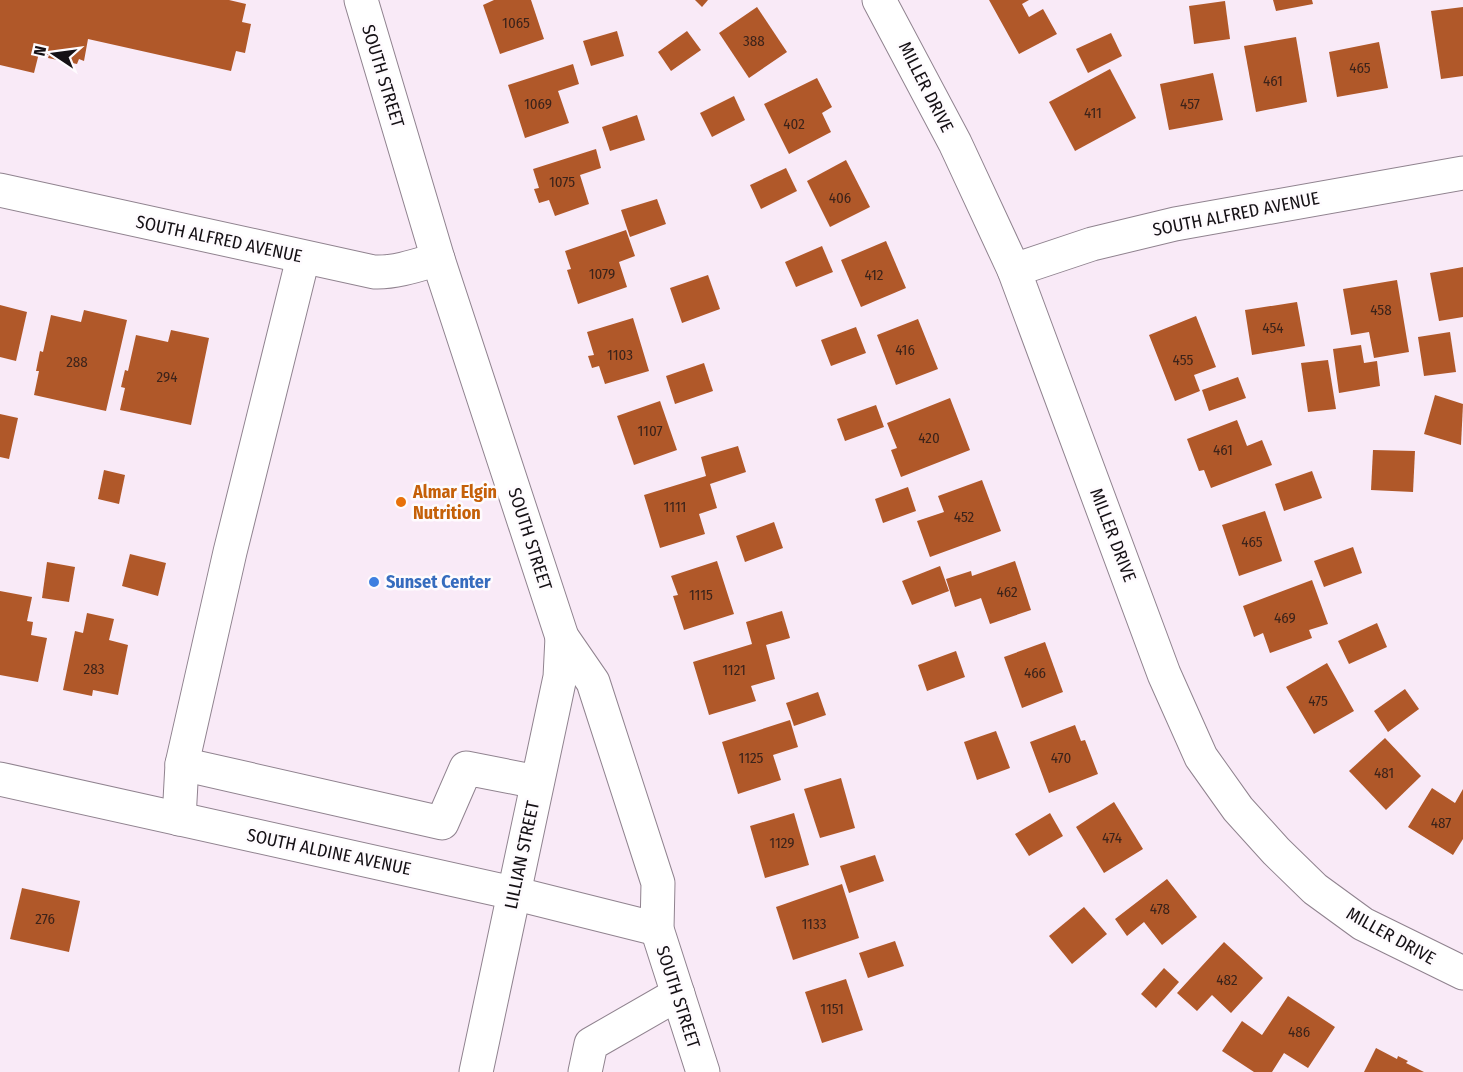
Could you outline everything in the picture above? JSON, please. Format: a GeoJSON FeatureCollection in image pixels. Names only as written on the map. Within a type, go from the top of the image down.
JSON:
{"type":"FeatureCollection","features":[{"type":"Feature","properties":{"kind":"street","name":"SOUTH STREET"},"geometry":{"type":"LineString","coordinates":[[361,0],[438,259],[562,637],[593,682],[644,838],[658,883],[657,929],[703,1072]]}},
{"type":"Feature","properties":{"kind":"street","name":"MILLER DRIVE"},"geometry":{"type":"LineString","coordinates":[[879,0],[955,143],[1014,270],[1164,674],[1201,758],[1224,792],[1245,817],[1315,889],[1363,924],[1463,974]]}},
{"type":"Feature","properties":{"kind":"street","name":"SOUTH ALFRED AVENUE"},"geometry":{"type":"LineString","coordinates":[[1014,270],[1092,244],[1175,224],[1463,173]]}},
{"type":"Feature","properties":{"kind":"street","name":"SOUTH ALFRED AVENUE"},"geometry":{"type":"LineString","coordinates":[[0,190],[303,258],[383,272],[438,259]]}},
{"type":"Feature","properties":{"kind":"street"},"geometry":{"type":"LineString","coordinates":[[179,819],[182,764],[230,552],[303,258]]}},
{"type":"Feature","properties":{"kind":"street","name":"LILLIAN STREET"},"geometry":{"type":"LineString","coordinates":[[476,1072],[560,677],[562,637]]}},
{"type":"Feature","properties":{"kind":"street"},"geometry":{"type":"LineString","coordinates":[[182,764],[442,824]]}},
{"type":"Feature","properties":{"kind":"street"},"geometry":{"type":"LineString","coordinates":[[432,875],[442,824],[466,768],[537,782]]}},
{"type":"Feature","properties":{"kind":"street","name":"SOUTH ALDINE AVENUE"},"geometry":{"type":"LineString","coordinates":[[0,779],[513,893],[657,929]]}},
{"type":"Feature","properties":{"kind":"street"},"geometry":{"type":"LineString","coordinates":[[585,1072],[591,1044],[678,994]]}},
{"type":"Feature","properties":{"kind":"building"},"geometry":{"type":"Polygon","coordinates":[[[0,0],[229,0],[246,4],[242,22],[251,24],[245,53],[236,51],[231,71],[88,39],[84,61],[79,59],[77,64],[48,58],[49,55],[39,53],[34,73],[0,65],[0,0]]]}},
{"type":"Feature","properties":{"kind":"building"},"geometry":{"type":"Polygon","coordinates":[[[494,0],[531,0],[544,39],[500,54],[483,5],[494,0]]]}},
{"type":"Feature","properties":{"kind":"building"},"geometry":{"type":"Polygon","coordinates":[[[695,0],[708,0],[702,7],[695,0]]]}},
{"type":"Feature","properties":{"kind":"building"},"geometry":{"type":"Polygon","coordinates":[[[989,0],[1029,0],[1022,4],[1029,17],[1043,9],[1057,34],[1019,54],[989,0]]]}},
{"type":"Feature","properties":{"kind":"building"},"geometry":{"type":"Polygon","coordinates":[[[1273,0],[1312,0],[1313,4],[1276,11],[1273,0]]]}},
{"type":"Feature","properties":{"kind":"building"},"geometry":{"type":"Polygon","coordinates":[[[1225,1],[1230,39],[1194,44],[1189,6],[1225,1]]]}},
{"type":"Feature","properties":{"kind":"building"},"geometry":{"type":"Polygon","coordinates":[[[757,7],[787,52],[749,78],[719,33],[757,7]]]}},
{"type":"Feature","properties":{"kind":"building"},"geometry":{"type":"Polygon","coordinates":[[[1463,7],[1463,76],[1441,79],[1431,11],[1463,7]]]}},
{"type":"Feature","properties":{"kind":"building"},"geometry":{"type":"Polygon","coordinates":[[[617,31],[624,56],[591,66],[583,41],[617,31]]]}},
{"type":"Feature","properties":{"kind":"building"},"geometry":{"type":"Polygon","coordinates":[[[687,31],[701,50],[671,71],[658,52],[687,31]]]}},
{"type":"Feature","properties":{"kind":"building"},"geometry":{"type":"Polygon","coordinates":[[[1111,33],[1122,56],[1088,73],[1076,49],[1111,33]]]}},
{"type":"Feature","properties":{"kind":"building"},"geometry":{"type":"Polygon","coordinates":[[[1296,37],[1307,102],[1256,112],[1244,46],[1296,37]]]}},
{"type":"Feature","properties":{"kind":"building"},"geometry":{"type":"Polygon","coordinates":[[[1379,42],[1388,88],[1337,97],[1329,52],[1379,42]]]}},
{"type":"Feature","properties":{"kind":"building"},"geometry":{"type":"Polygon","coordinates":[[[573,64],[579,84],[558,91],[569,123],[525,138],[508,85],[573,64]]]}},
{"type":"Feature","properties":{"kind":"building"},"geometry":{"type":"Polygon","coordinates":[[[1110,69],[1136,118],[1075,151],[1049,102],[1110,69]]]}},
{"type":"Feature","properties":{"kind":"building"},"geometry":{"type":"Polygon","coordinates":[[[1213,73],[1223,120],[1169,130],[1160,84],[1213,73]]]}},
{"type":"Feature","properties":{"kind":"building"},"geometry":{"type":"Polygon","coordinates":[[[817,78],[832,107],[822,113],[831,132],[789,154],[764,104],[817,78]]]}},
{"type":"Feature","properties":{"kind":"building"},"geometry":{"type":"Polygon","coordinates":[[[734,96],[745,120],[712,137],[700,113],[734,96]]]}},
{"type":"Feature","properties":{"kind":"building"},"geometry":{"type":"Polygon","coordinates":[[[637,115],[645,140],[610,151],[602,127],[637,115]]]}},
{"type":"Feature","properties":{"kind":"building"},"geometry":{"type":"Polygon","coordinates":[[[596,149],[601,168],[580,175],[589,204],[555,216],[549,200],[539,203],[534,189],[539,188],[533,169],[596,149]]]}},
{"type":"Feature","properties":{"kind":"building"},"geometry":{"type":"Polygon","coordinates":[[[846,160],[870,207],[830,227],[807,181],[846,160]]]}},
{"type":"Feature","properties":{"kind":"building"},"geometry":{"type":"Polygon","coordinates":[[[786,168],[797,191],[761,209],[750,185],[786,168]]]}},
{"type":"Feature","properties":{"kind":"building"},"geometry":{"type":"Polygon","coordinates":[[[657,199],[666,224],[630,237],[621,210],[657,199]]]}},
{"type":"Feature","properties":{"kind":"building"},"geometry":{"type":"Polygon","coordinates":[[[626,230],[635,256],[619,262],[627,287],[578,304],[567,270],[571,269],[565,251],[626,230]]]}},
{"type":"Feature","properties":{"kind":"building"},"geometry":{"type":"Polygon","coordinates":[[[886,241],[906,288],[861,307],[841,260],[886,241]]]}},
{"type":"Feature","properties":{"kind":"building"},"geometry":{"type":"Polygon","coordinates":[[[822,246],[833,272],[796,287],[785,262],[822,246]]]}},
{"type":"Feature","properties":{"kind":"building"},"geometry":{"type":"Polygon","coordinates":[[[1463,267],[1463,317],[1439,321],[1430,273],[1463,267]]]}},
{"type":"Feature","properties":{"kind":"building"},"geometry":{"type":"Polygon","coordinates":[[[708,275],[720,309],[682,323],[670,288],[708,275]]]}},
{"type":"Feature","properties":{"kind":"building"},"geometry":{"type":"Polygon","coordinates":[[[1397,280],[1409,352],[1374,358],[1369,332],[1351,335],[1343,289],[1397,280]]]}},
{"type":"Feature","properties":{"kind":"building"},"geometry":{"type":"Polygon","coordinates":[[[1297,302],[1305,346],[1252,355],[1245,310],[1297,302]]]}},
{"type":"Feature","properties":{"kind":"building"},"geometry":{"type":"Polygon","coordinates":[[[0,305],[27,312],[16,361],[0,357],[0,305]]]}},
{"type":"Feature","properties":{"kind":"building"},"geometry":{"type":"Polygon","coordinates":[[[84,310],[127,320],[106,411],[34,395],[40,351],[43,352],[51,315],[81,322],[84,310]]]}},
{"type":"Feature","properties":{"kind":"building"},"geometry":{"type":"Polygon","coordinates":[[[1196,316],[1216,367],[1194,375],[1200,391],[1175,401],[1149,335],[1196,316]]]}},
{"type":"Feature","properties":{"kind":"building"},"geometry":{"type":"Polygon","coordinates":[[[633,318],[649,371],[605,384],[599,366],[592,368],[588,356],[594,355],[587,332],[633,318]]]}},
{"type":"Feature","properties":{"kind":"building"},"geometry":{"type":"Polygon","coordinates":[[[918,319],[938,369],[896,385],[877,335],[918,319]]]}},
{"type":"Feature","properties":{"kind":"building"},"geometry":{"type":"Polygon","coordinates":[[[856,327],[866,353],[831,366],[821,340],[856,327]]]}},
{"type":"Feature","properties":{"kind":"building"},"geometry":{"type":"Polygon","coordinates":[[[171,330],[209,338],[191,425],[120,410],[125,388],[121,387],[125,370],[128,371],[136,335],[168,342],[171,330]]]}},
{"type":"Feature","properties":{"kind":"building"},"geometry":{"type":"Polygon","coordinates":[[[1450,332],[1456,372],[1424,376],[1418,337],[1450,332]]]}},
{"type":"Feature","properties":{"kind":"building"},"geometry":{"type":"Polygon","coordinates":[[[1361,345],[1364,363],[1377,361],[1380,386],[1339,393],[1333,349],[1361,345]]]}},
{"type":"Feature","properties":{"kind":"building"},"geometry":{"type":"Polygon","coordinates":[[[1328,360],[1336,409],[1308,412],[1301,363],[1328,360]]]}},
{"type":"Feature","properties":{"kind":"building"},"geometry":{"type":"Polygon","coordinates":[[[704,363],[713,391],[675,404],[666,376],[704,363]]]}},
{"type":"Feature","properties":{"kind":"building"},"geometry":{"type":"Polygon","coordinates":[[[1238,377],[1246,398],[1209,411],[1202,390],[1238,377]]]}},
{"type":"Feature","properties":{"kind":"building"},"geometry":{"type":"Polygon","coordinates":[[[1435,395],[1463,404],[1461,445],[1424,434],[1435,395]]]}},
{"type":"Feature","properties":{"kind":"building"},"geometry":{"type":"Polygon","coordinates":[[[950,398],[970,450],[901,477],[891,450],[897,448],[887,423],[950,398]]]}},
{"type":"Feature","properties":{"kind":"building"},"geometry":{"type":"Polygon","coordinates":[[[660,401],[677,450],[634,465],[617,416],[660,401]]]}},
{"type":"Feature","properties":{"kind":"building"},"geometry":{"type":"Polygon","coordinates":[[[876,405],[884,427],[845,441],[837,419],[876,405]]]}},
{"type":"Feature","properties":{"kind":"building"},"geometry":{"type":"Polygon","coordinates":[[[0,414],[18,418],[9,459],[0,457],[0,414]]]}},
{"type":"Feature","properties":{"kind":"building"},"geometry":{"type":"Polygon","coordinates":[[[1237,420],[1247,446],[1262,440],[1272,465],[1211,488],[1204,470],[1199,471],[1187,439],[1237,420]]]}},
{"type":"Feature","properties":{"kind":"building"},"geometry":{"type":"Polygon","coordinates":[[[738,446],[746,472],[710,484],[717,508],[699,514],[705,534],[660,548],[644,495],[706,476],[701,457],[738,446]]]}},
{"type":"Feature","properties":{"kind":"building"},"geometry":{"type":"Polygon","coordinates":[[[1373,450],[1415,451],[1413,492],[1371,490],[1373,450]]]}},
{"type":"Feature","properties":{"kind":"building"},"geometry":{"type":"Polygon","coordinates":[[[104,470],[125,475],[119,504],[98,499],[104,470]]]}},
{"type":"Feature","properties":{"kind":"building"},"geometry":{"type":"Polygon","coordinates":[[[1312,471],[1322,498],[1284,511],[1275,484],[1312,471]]]}},
{"type":"Feature","properties":{"kind":"building"},"geometry":{"type":"Polygon","coordinates":[[[982,480],[1001,531],[930,557],[917,521],[944,512],[938,496],[982,480]]]}},
{"type":"Feature","properties":{"kind":"building"},"geometry":{"type":"Polygon","coordinates":[[[908,487],[916,511],[883,523],[875,499],[908,487]]]}},
{"type":"Feature","properties":{"kind":"building"},"geometry":{"type":"Polygon","coordinates":[[[1265,511],[1282,561],[1239,576],[1222,525],[1265,511]]]}},
{"type":"Feature","properties":{"kind":"building"},"geometry":{"type":"Polygon","coordinates":[[[774,522],[783,548],[745,562],[736,536],[774,522]]]}},
{"type":"Feature","properties":{"kind":"building"},"geometry":{"type":"Polygon","coordinates":[[[1353,547],[1362,573],[1324,587],[1314,561],[1353,547]]]}},
{"type":"Feature","properties":{"kind":"building"},"geometry":{"type":"Polygon","coordinates":[[[130,554],[166,563],[158,596],[122,586],[130,554]]]}},
{"type":"Feature","properties":{"kind":"building"},"geometry":{"type":"Polygon","coordinates":[[[717,561],[734,614],[684,630],[673,596],[678,595],[671,576],[717,561]]]}},
{"type":"Feature","properties":{"kind":"building"},"geometry":{"type":"Polygon","coordinates":[[[1015,561],[1031,610],[990,624],[981,598],[955,607],[946,579],[971,571],[972,576],[1015,561]]]}},
{"type":"Feature","properties":{"kind":"building"},"geometry":{"type":"Polygon","coordinates":[[[47,562],[75,567],[69,602],[42,598],[47,562]]]}},
{"type":"Feature","properties":{"kind":"building"},"geometry":{"type":"Polygon","coordinates":[[[940,566],[949,591],[912,605],[902,581],[940,566]]]}},
{"type":"Feature","properties":{"kind":"building"},"geometry":{"type":"Polygon","coordinates":[[[1312,580],[1328,624],[1309,630],[1312,638],[1270,653],[1263,633],[1254,637],[1243,606],[1312,580]]]}},
{"type":"Feature","properties":{"kind":"building"},"geometry":{"type":"Polygon","coordinates":[[[0,591],[32,597],[27,621],[33,622],[31,635],[47,638],[38,682],[0,675],[0,591]]]}},
{"type":"Feature","properties":{"kind":"building"},"geometry":{"type":"Polygon","coordinates":[[[782,611],[790,638],[766,645],[775,679],[751,686],[756,701],[709,715],[693,662],[752,644],[746,622],[782,611]]]}},
{"type":"Feature","properties":{"kind":"building"},"geometry":{"type":"Polygon","coordinates":[[[87,613],[114,619],[109,640],[128,645],[118,695],[93,690],[92,696],[63,690],[75,631],[83,633],[87,613]]]}},
{"type":"Feature","properties":{"kind":"building"},"geometry":{"type":"Polygon","coordinates":[[[1377,623],[1387,647],[1349,664],[1338,641],[1377,623]]]}},
{"type":"Feature","properties":{"kind":"building"},"geometry":{"type":"Polygon","coordinates":[[[1045,642],[1063,692],[1022,708],[1004,657],[1045,642]]]}},
{"type":"Feature","properties":{"kind":"building"},"geometry":{"type":"Polygon","coordinates":[[[956,651],[965,677],[927,691],[918,665],[956,651]]]}},
{"type":"Feature","properties":{"kind":"building"},"geometry":{"type":"Polygon","coordinates":[[[1327,663],[1354,711],[1314,734],[1286,687],[1327,663]]]}},
{"type":"Feature","properties":{"kind":"building"},"geometry":{"type":"Polygon","coordinates":[[[1405,689],[1419,709],[1388,732],[1374,711],[1405,689]]]}},
{"type":"Feature","properties":{"kind":"building"},"geometry":{"type":"Polygon","coordinates":[[[818,692],[826,715],[794,726],[786,703],[818,692]]]}},
{"type":"Feature","properties":{"kind":"building"},"geometry":{"type":"Polygon","coordinates":[[[790,720],[798,747],[773,755],[781,780],[738,794],[722,742],[790,720]]]}},
{"type":"Feature","properties":{"kind":"building"},"geometry":{"type":"Polygon","coordinates":[[[1075,725],[1081,741],[1085,740],[1098,774],[1049,793],[1030,742],[1075,725]]]}},
{"type":"Feature","properties":{"kind":"building"},"geometry":{"type":"Polygon","coordinates":[[[996,731],[1010,768],[977,780],[964,742],[996,731]]]}},
{"type":"Feature","properties":{"kind":"building"},"geometry":{"type":"Polygon","coordinates":[[[1385,738],[1421,776],[1386,810],[1349,771],[1385,738]]]}},
{"type":"Feature","properties":{"kind":"building"},"geometry":{"type":"Polygon","coordinates":[[[841,778],[855,828],[820,838],[804,789],[841,778]]]}},
{"type":"Feature","properties":{"kind":"building"},"geometry":{"type":"Polygon","coordinates":[[[1432,788],[1455,803],[1463,789],[1463,839],[1453,855],[1408,827],[1432,788]]]}},
{"type":"Feature","properties":{"kind":"building"},"geometry":{"type":"Polygon","coordinates":[[[1114,802],[1143,849],[1104,873],[1076,827],[1114,802]]]}},
{"type":"Feature","properties":{"kind":"building"},"geometry":{"type":"Polygon","coordinates":[[[794,813],[809,865],[765,878],[750,826],[794,813]]]}},
{"type":"Feature","properties":{"kind":"building"},"geometry":{"type":"Polygon","coordinates":[[[1050,813],[1063,836],[1029,856],[1015,834],[1050,813]]]}},
{"type":"Feature","properties":{"kind":"building"},"geometry":{"type":"Polygon","coordinates":[[[875,855],[884,881],[849,893],[840,866],[875,855]]]}},
{"type":"Feature","properties":{"kind":"building"},"geometry":{"type":"Polygon","coordinates":[[[1167,879],[1197,917],[1162,945],[1144,922],[1127,936],[1115,919],[1167,879]]]}},
{"type":"Feature","properties":{"kind":"building"},"geometry":{"type":"Polygon","coordinates":[[[842,884],[859,938],[793,960],[776,907],[842,884]]]}},
{"type":"Feature","properties":{"kind":"building"},"geometry":{"type":"Polygon","coordinates":[[[22,888],[80,901],[69,952],[10,939],[22,888]]]}},
{"type":"Feature","properties":{"kind":"building"},"geometry":{"type":"Polygon","coordinates":[[[1084,907],[1107,934],[1072,964],[1049,936],[1084,907]]]}},
{"type":"Feature","properties":{"kind":"building"},"geometry":{"type":"Polygon","coordinates":[[[895,941],[904,966],[868,978],[859,953],[895,941]]]}},
{"type":"Feature","properties":{"kind":"building"},"geometry":{"type":"Polygon","coordinates":[[[1224,942],[1263,978],[1231,1013],[1212,995],[1197,1011],[1177,993],[1224,942]]]}},
{"type":"Feature","properties":{"kind":"building"},"geometry":{"type":"Polygon","coordinates":[[[1164,968],[1179,982],[1156,1008],[1141,994],[1164,968]]]}},
{"type":"Feature","properties":{"kind":"building"},"geometry":{"type":"Polygon","coordinates":[[[846,979],[863,1030],[822,1043],[805,992],[846,979]]]}},
{"type":"Feature","properties":{"kind":"building"},"geometry":{"type":"Polygon","coordinates":[[[1288,996],[1335,1027],[1308,1068],[1284,1053],[1272,1072],[1254,1072],[1222,1051],[1242,1021],[1262,1035],[1288,996]]]}},
{"type":"Feature","properties":{"kind":"building"},"geometry":{"type":"Polygon","coordinates":[[[1376,1048],[1397,1059],[1398,1056],[1408,1061],[1406,1063],[1424,1072],[1364,1072],[1376,1048]]]}},
{"type":"Feature","properties":{"kind":"place","name":"Almar Elgin Nutrition"},"geometry":{"type":"Point","coordinates":[401,502]}},
{"type":"Feature","properties":{"kind":"place","name":"Sunset Center"},"geometry":{"type":"Point","coordinates":[374,582]}}]}
